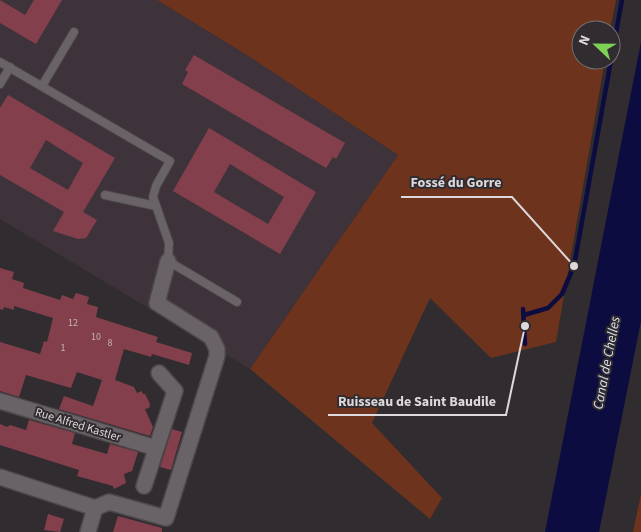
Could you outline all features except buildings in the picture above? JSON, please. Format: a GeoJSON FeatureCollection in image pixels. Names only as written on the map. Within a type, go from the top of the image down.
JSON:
{"type":"FeatureCollection","features":[{"type":"Feature","properties":{"kind":"street"},"geometry":{"type":"LineString","coordinates":[[0,477],[95,508],[109,502],[166,518],[217,356],[217,349],[212,337],[157,303],[168,261]]}},
{"type":"Feature","properties":{"kind":"street"},"geometry":{"type":"LineString","coordinates":[[144,486],[175,391],[159,374]]}},
{"type":"Feature","properties":{"kind":"street","name":"Rue Alfred Kastler"},"geometry":{"type":"LineString","coordinates":[[0,401],[156,448]]}},
{"type":"Feature","properties":{"kind":"street"},"geometry":{"type":"LineString","coordinates":[[88,532],[95,508]]}},
{"type":"Feature","properties":{"kind":"lane"},"geometry":{"type":"LineString","coordinates":[[42,86],[74,32]]}},
{"type":"Feature","properties":{"kind":"lane"},"geometry":{"type":"LineString","coordinates":[[0,62],[170,161],[156,186],[153,197],[168,243],[168,261],[237,302]]}},
{"type":"Feature","properties":{"kind":"lane"},"geometry":{"type":"LineString","coordinates":[[0,84],[10,67]]}},
{"type":"Feature","properties":{"kind":"lane"},"geometry":{"type":"LineString","coordinates":[[105,195],[156,206]]}},
{"type":"Feature","properties":{"kind":"shaded area"},"geometry":{"type":"Polygon","coordinates":[[[0,0],[157,0],[253,59],[398,155],[250,369],[0,219],[0,0]]]}},
{"type":"Feature","properties":{"kind":"shaded area"},"geometry":{"type":"Polygon","coordinates":[[[157,0],[616,0],[612,20],[571,20],[571,70],[603,70],[556,342],[491,358],[430,298],[372,423],[442,498],[430,519],[250,369],[398,155],[253,59],[157,0]]]}},
{"type":"Feature","properties":{"kind":"shaded area"},"geometry":{"type":"Polygon","coordinates":[[[641,494],[641,532],[633,532],[641,494]]]}},
{"type":"Feature","properties":{"kind":"water","name":"Canal de Chelles"},"geometry":{"type":"Polygon","coordinates":[[[641,42],[641,321],[599,532],[545,532],[641,42]]]}},
{"type":"Feature","properties":{"kind":"waterway"},"geometry":{"type":"LineString","coordinates":[[618,20],[622,0]]}},
{"type":"Feature","properties":{"kind":"waterway"},"geometry":{"type":"LineString","coordinates":[[524,315],[548,308],[562,294],[574,266],[609,70]]}},
{"type":"Feature","properties":{"kind":"waterway"},"geometry":{"type":"LineString","coordinates":[[523,309],[525,344]]}},
{"type":"Feature","properties":{"kind":"place","name":"Fossé du Gorre"},"geometry":{"type":"Point","coordinates":[574,266]}},
{"type":"Feature","properties":{"kind":"place","name":"Ruisseau de Saint Baudile"},"geometry":{"type":"Point","coordinates":[525,326]}}]}
